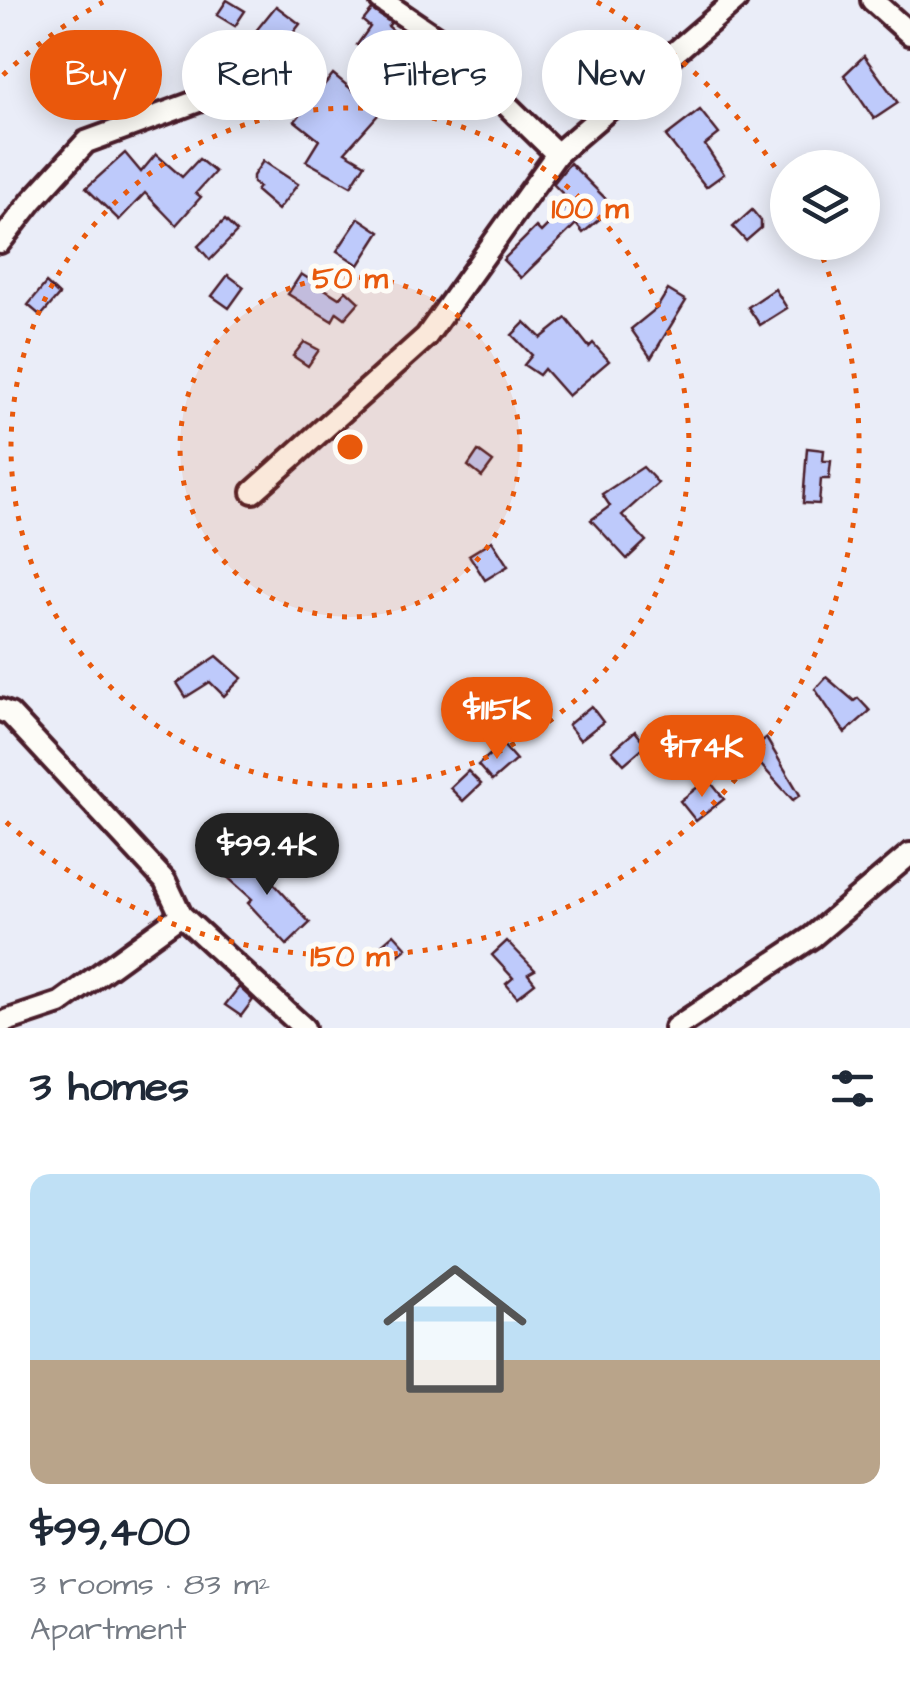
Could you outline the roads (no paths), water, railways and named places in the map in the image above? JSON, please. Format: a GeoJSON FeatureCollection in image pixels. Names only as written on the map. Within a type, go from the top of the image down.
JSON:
{"type":"FeatureCollection","features":[{"type":"Feature","properties":{"kind":"street"},"geometry":{"type":"LineString","coordinates":[[380,0],[440,40],[557,154]]}},
{"type":"Feature","properties":{"kind":"street"},"geometry":{"type":"LineString","coordinates":[[253,492],[426,338],[557,154],[736,0]]}},
{"type":"Feature","properties":{"kind":"street"},"geometry":{"type":"LineString","coordinates":[[872,0],[910,34]]}},
{"type":"Feature","properties":{"kind":"street"},"geometry":{"type":"LineString","coordinates":[[0,242],[86,142],[182,106]]}},
{"type":"Feature","properties":{"kind":"street"},"geometry":{"type":"LineString","coordinates":[[0,710],[10,714],[165,881],[181,915],[304,1028]]}},
{"type":"Feature","properties":{"kind":"street"},"geometry":{"type":"LineString","coordinates":[[675,1028],[812,937],[910,854]]}},
{"type":"Feature","properties":{"kind":"street"},"geometry":{"type":"LineString","coordinates":[[0,1022],[60,1003],[181,915]]}}]}
